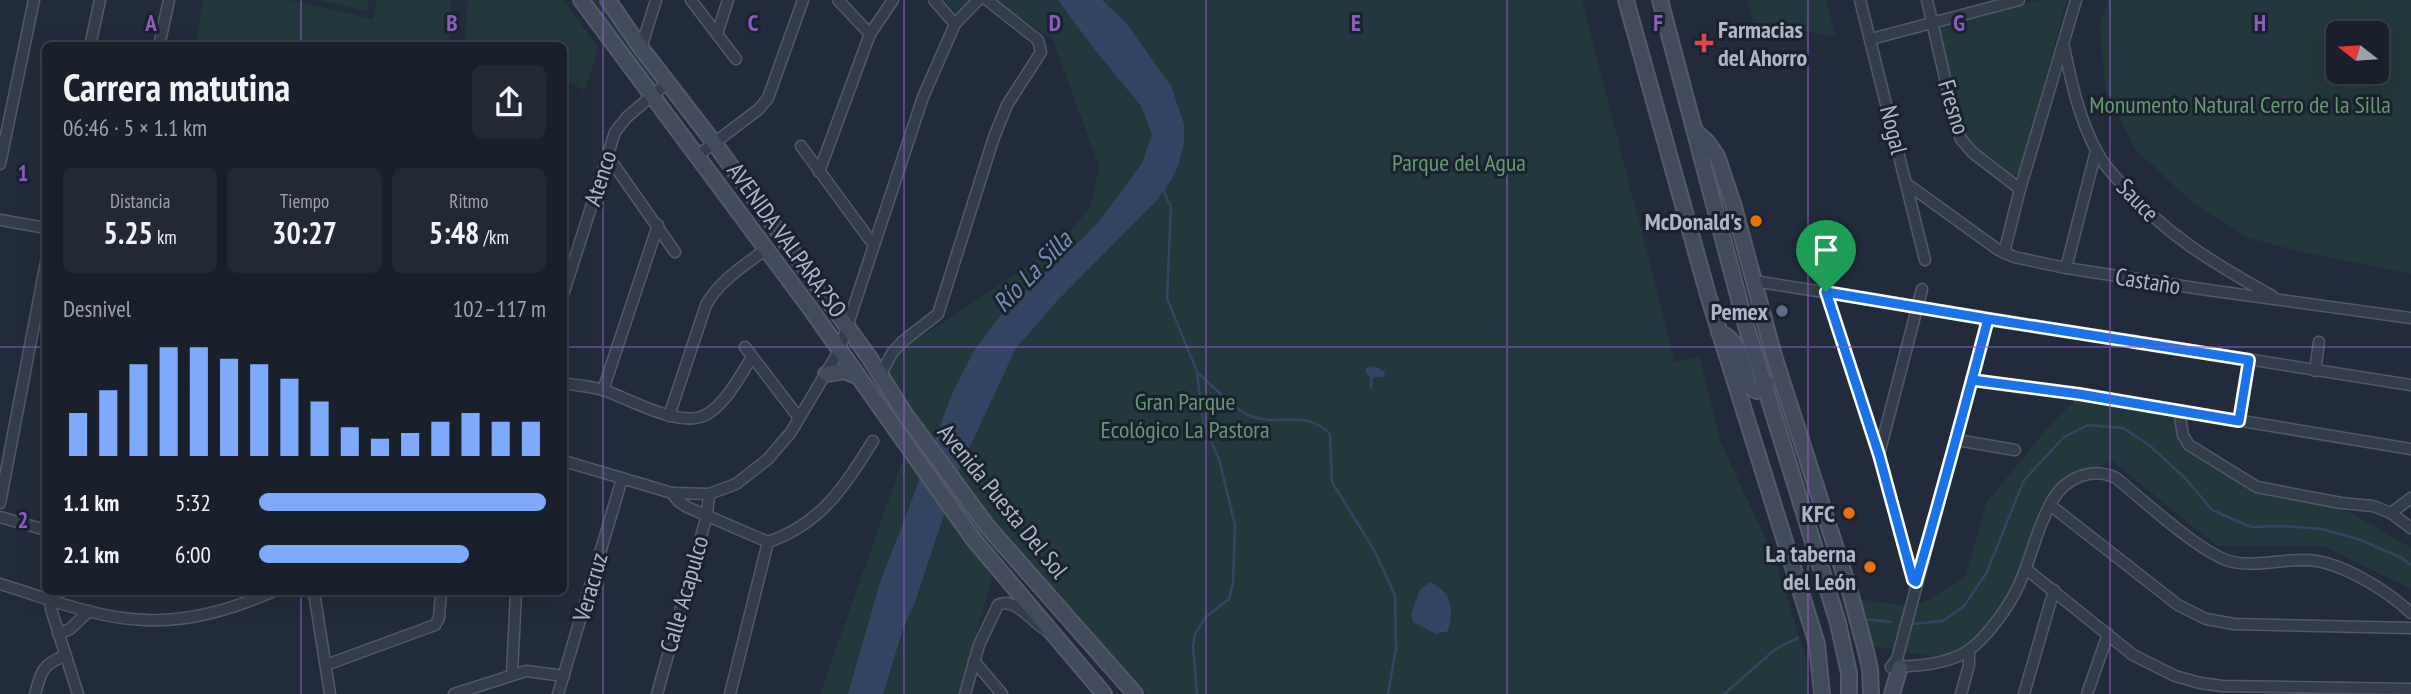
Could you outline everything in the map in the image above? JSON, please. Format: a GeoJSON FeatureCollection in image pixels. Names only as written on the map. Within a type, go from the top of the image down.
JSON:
{"type":"FeatureCollection","features":[{"type":"Feature","properties":{"kind":"main road","name":"AVENIDA VALPARA?SO"},"geometry":{"type":"LineString","coordinates":[[581,0],[766,248],[839,351]]}},
{"type":"Feature","properties":{"kind":"main road","name":"AVENIDA VALPARA?SO"},"geometry":{"type":"LineString","coordinates":[[608,0],[847,328]]}},
{"type":"Feature","properties":{"kind":"main road"},"geometry":{"type":"LineString","coordinates":[[1626,0],[1684,215],[1817,644],[1822,694]]}},
{"type":"Feature","properties":{"kind":"main road"},"geometry":{"type":"LineString","coordinates":[[1660,0],[1764,388],[1844,646],[1849,694]]}},
{"type":"Feature","properties":{"kind":"main road"},"geometry":{"type":"LineString","coordinates":[[1696,132],[1717,156],[1734,207],[1774,355],[1880,690]]}},
{"type":"Feature","properties":{"kind":"main road"},"geometry":{"type":"LineString","coordinates":[[1719,332],[1736,344],[1749,387],[1754,390],[1764,388],[1769,380],[1770,368],[1757,321],[1758,297]]}},
{"type":"Feature","properties":{"kind":"main road","name":"Avenida Puesta Del Sol"},"geometry":{"type":"LineString","coordinates":[[847,328],[881,374],[905,414],[987,526],[1135,694]]}},
{"type":"Feature","properties":{"kind":"main road","name":"Avenida Puesta Del Sol"},"geometry":{"type":"LineString","coordinates":[[839,351],[974,540],[1104,694]]}},
{"type":"Feature","properties":{"kind":"main road"},"geometry":{"type":"LineString","coordinates":[[826,374],[844,371],[857,376]]}},
{"type":"Feature","properties":{"kind":"main road"},"geometry":{"type":"LineString","coordinates":[[1828,592],[1840,558]]}},
{"type":"Feature","properties":{"kind":"main road"},"geometry":{"type":"LineString","coordinates":[[1880,690],[1896,664]]}},
{"type":"Feature","properties":{"kind":"street"},"geometry":{"type":"LineString","coordinates":[[0,164],[34,0]]}},
{"type":"Feature","properties":{"kind":"street"},"geometry":{"type":"LineString","coordinates":[[91,42],[100,0]]}},
{"type":"Feature","properties":{"kind":"street"},"geometry":{"type":"LineString","coordinates":[[160,42],[169,0]]}},
{"type":"Feature","properties":{"kind":"street"},"geometry":{"type":"LineString","coordinates":[[641,48],[656,0]]}},
{"type":"Feature","properties":{"kind":"street"},"geometry":{"type":"LineString","coordinates":[[691,0],[736,59]]}},
{"type":"Feature","properties":{"kind":"street"},"geometry":{"type":"LineString","coordinates":[[717,34],[728,0]]}},
{"type":"Feature","properties":{"kind":"street"},"geometry":{"type":"LineString","coordinates":[[697,156],[759,109],[768,98],[803,0]]}},
{"type":"Feature","properties":{"kind":"street"},"geometry":{"type":"LineString","coordinates":[[838,0],[870,34]]}},
{"type":"Feature","properties":{"kind":"street"},"geometry":{"type":"LineString","coordinates":[[819,172],[870,34],[893,0]]}},
{"type":"Feature","properties":{"kind":"street"},"geometry":{"type":"LineString","coordinates":[[933,0],[955,24]]}},
{"type":"Feature","properties":{"kind":"street"},"geometry":{"type":"LineString","coordinates":[[567,462],[672,493],[709,494],[736,484],[768,460],[782,445],[839,351],[923,97],[955,24],[978,0]]}},
{"type":"Feature","properties":{"kind":"street"},"geometry":{"type":"LineString","coordinates":[[881,374],[892,353],[902,342],[938,314],[1002,116],[1039,58],[1041,46],[1038,40],[987,0]]}},
{"type":"Feature","properties":{"kind":"street","name":"Nogal"},"geometry":{"type":"LineString","coordinates":[[1860,0],[1925,260]]}},
{"type":"Feature","properties":{"kind":"street","name":"Fresno"},"geometry":{"type":"LineString","coordinates":[[1927,0],[1961,139],[1973,153],[2021,189]]}},
{"type":"Feature","properties":{"kind":"street"},"geometry":{"type":"LineString","coordinates":[[1871,39],[1990,4],[2019,0]]}},
{"type":"Feature","properties":{"kind":"street"},"geometry":{"type":"LineString","coordinates":[[2004,253],[2076,0]]}},
{"type":"Feature","properties":{"kind":"street","name":"Sauce"},"geometry":{"type":"LineString","coordinates":[[2064,47],[2071,83],[2096,151],[2132,196],[2186,245],[2279,300]]}},
{"type":"Feature","properties":{"kind":"street","name":"Atenco"},"geometry":{"type":"LineString","coordinates":[[567,282],[615,132],[627,117],[667,83]]}},
{"type":"Feature","properties":{"kind":"street"},"geometry":{"type":"LineString","coordinates":[[801,146],[873,244]]}},
{"type":"Feature","properties":{"kind":"street"},"geometry":{"type":"LineString","coordinates":[[2066,268],[2096,151]]}},
{"type":"Feature","properties":{"kind":"street"},"geometry":{"type":"LineString","coordinates":[[607,155],[675,252]]}},
{"type":"Feature","properties":{"kind":"street","name":"Castaño"},"geometry":{"type":"LineString","coordinates":[[1907,184],[2004,253],[2066,268],[2411,318]]}},
{"type":"Feature","properties":{"kind":"street"},"geometry":{"type":"LineString","coordinates":[[0,220],[42,227]]}},
{"type":"Feature","properties":{"kind":"street"},"geometry":{"type":"LineString","coordinates":[[603,390],[658,225]]}},
{"type":"Feature","properties":{"kind":"street"},"geometry":{"type":"LineString","coordinates":[[670,415],[706,305],[721,283],[766,248]]}},
{"type":"Feature","properties":{"kind":"street"},"geometry":{"type":"LineString","coordinates":[[1754,281],[2411,385]]}},
{"type":"Feature","properties":{"kind":"street"},"geometry":{"type":"LineString","coordinates":[[0,503],[42,283]]}},
{"type":"Feature","properties":{"kind":"street"},"geometry":{"type":"LineString","coordinates":[[1879,455],[1922,289]]}},
{"type":"Feature","properties":{"kind":"street"},"geometry":{"type":"LineString","coordinates":[[1826,292],[1879,455],[1913,580],[1916,582]]}},
{"type":"Feature","properties":{"kind":"street"},"geometry":{"type":"LineString","coordinates":[[1988,319],[1896,664],[1940,662],[1969,650],[2007,607],[2026,569],[2054,496],[2080,475],[2093,471],[2107,473],[2116,478],[2207,550],[2220,557],[2244,563],[2309,560],[2320,562],[2344,570],[2380,589],[2411,613]]}},
{"type":"Feature","properties":{"kind":"street"},"geometry":{"type":"LineString","coordinates":[[2315,371],[2319,342]]}},
{"type":"Feature","properties":{"kind":"street"},"geometry":{"type":"LineString","coordinates":[[745,347],[799,418]]}},
{"type":"Feature","properties":{"kind":"street"},"geometry":{"type":"LineString","coordinates":[[567,384],[603,390],[670,415],[696,419],[712,412],[724,399],[752,357]]}},
{"type":"Feature","properties":{"kind":"street"},"geometry":{"type":"LineString","coordinates":[[2239,421],[2249,360]]}},
{"type":"Feature","properties":{"kind":"street"},"geometry":{"type":"LineString","coordinates":[[1972,380],[2079,394],[2411,449]]}},
{"type":"Feature","properties":{"kind":"street"},"geometry":{"type":"LineString","coordinates":[[2179,411],[2183,435],[2189,445],[2257,487],[2341,503],[2373,506],[2391,513],[2411,528]]}},
{"type":"Feature","properties":{"kind":"street"},"geometry":{"type":"LineString","coordinates":[[1957,440],[2015,450]]}},
{"type":"Feature","properties":{"kind":"street"},"geometry":{"type":"LineString","coordinates":[[672,493],[682,505],[768,542],[784,537],[810,522],[834,497],[873,441]]}},
{"type":"Feature","properties":{"kind":"street","name":"Veracruz"},"geometry":{"type":"LineString","coordinates":[[558,694],[622,479]]}},
{"type":"Feature","properties":{"kind":"street","name":"Calle Acapulco"},"geometry":{"type":"LineString","coordinates":[[656,694],[707,515],[709,494]]}},
{"type":"Feature","properties":{"kind":"street"},"geometry":{"type":"LineString","coordinates":[[2391,513],[2411,498]]}},
{"type":"Feature","properties":{"kind":"street"},"geometry":{"type":"LineString","coordinates":[[2050,505],[2164,595],[2206,619],[2234,624],[2411,628]]}},
{"type":"Feature","properties":{"kind":"street"},"geometry":{"type":"LineString","coordinates":[[0,517],[42,529]]}},
{"type":"Feature","properties":{"kind":"street"},"geometry":{"type":"LineString","coordinates":[[730,694],[768,542]]}},
{"type":"Feature","properties":{"kind":"street"},"geometry":{"type":"LineString","coordinates":[[2026,569],[2133,654],[2175,676],[2222,687],[2272,690],[2411,689]]}},
{"type":"Feature","properties":{"kind":"street"},"geometry":{"type":"LineString","coordinates":[[0,584],[42,593]]}},
{"type":"Feature","properties":{"kind":"street"},"geometry":{"type":"LineString","coordinates":[[2024,694],[2054,590]]}},
{"type":"Feature","properties":{"kind":"street"},"geometry":{"type":"LineString","coordinates":[[49,595],[89,611],[133,619],[174,619],[224,610],[264,595]]}},
{"type":"Feature","properties":{"kind":"street"},"geometry":{"type":"LineString","coordinates":[[49,595],[64,656],[77,692],[90,694]]}},
{"type":"Feature","properties":{"kind":"street"},"geometry":{"type":"LineString","coordinates":[[314,595],[330,694]]}},
{"type":"Feature","properties":{"kind":"street"},"geometry":{"type":"LineString","coordinates":[[326,665],[435,625],[439,618],[441,595]]}},
{"type":"Feature","properties":{"kind":"street"},"geometry":{"type":"LineString","coordinates":[[512,674],[516,595]]}},
{"type":"Feature","properties":{"kind":"street"},"geometry":{"type":"LineString","coordinates":[[965,694],[989,621],[1002,603],[1012,604],[1036,625],[1053,634]]}},
{"type":"Feature","properties":{"kind":"street"},"geometry":{"type":"LineString","coordinates":[[58,634],[70,629],[89,611]]}},
{"type":"Feature","properties":{"kind":"street"},"geometry":{"type":"LineString","coordinates":[[2087,694],[2108,634]]}},
{"type":"Feature","properties":{"kind":"street"},"geometry":{"type":"LineString","coordinates":[[1961,694],[1969,665],[1969,650]]}},
{"type":"Feature","properties":{"kind":"street"},"geometry":{"type":"LineString","coordinates":[[35,694],[44,668],[64,656]]}},
{"type":"Feature","properties":{"kind":"street"},"geometry":{"type":"LineString","coordinates":[[974,661],[1002,694]]}},
{"type":"Feature","properties":{"kind":"street"},"geometry":{"type":"LineString","coordinates":[[454,694],[526,671],[564,676]]}},
{"type":"Feature","properties":{"kind":"green space"},"geometry":{"type":"Polygon","coordinates":[[[204,0],[289,0],[373,19],[377,0],[451,0],[449,42],[196,42],[204,0]]]}},
{"type":"Feature","properties":{"kind":"green space"},"geometry":{"type":"Polygon","coordinates":[[[319,0],[368,0],[367,11],[319,0]]]}},
{"type":"Feature","properties":{"kind":"green space"},"geometry":{"type":"Polygon","coordinates":[[[468,0],[563,0],[598,47],[585,90],[567,83],[567,42],[464,42],[468,0]]]}},
{"type":"Feature","properties":{"kind":"green space"},"geometry":{"type":"Polygon","coordinates":[[[583,0],[599,0],[659,81],[655,88],[583,0]]]}},
{"type":"Feature","properties":{"kind":"green space"},"geometry":{"type":"Polygon","coordinates":[[[944,0],[970,0],[958,16],[944,0]]]}},
{"type":"Feature","properties":{"kind":"green space","name":"Gran Parque Ecológico La Pastora"},"geometry":{"type":"Polygon","coordinates":[[[996,0],[1582,0],[1675,362],[1699,357],[1720,441],[1775,559],[1806,658],[1807,694],[1147,694],[1005,533],[959,694],[820,694],[904,456],[921,422],[887,375],[900,351],[1065,238],[1091,206],[1099,166],[1053,40],[996,0]]]}},
{"type":"Feature","properties":{"kind":"green space"},"geometry":{"type":"Polygon","coordinates":[[[1747,0],[1826,0],[1836,37],[1753,22],[1747,0]]]}},
{"type":"Feature","properties":{"kind":"green space"},"geometry":{"type":"Polygon","coordinates":[[[2041,0],[2067,0],[2019,174],[2012,176],[1976,151],[1964,135],[1938,33],[1941,25],[2041,0]]]}},
{"type":"Feature","properties":{"kind":"green space","name":"Monumento Natural Cerro de la Silla"},"geometry":{"type":"Polygon","coordinates":[[[2108,0],[2411,0],[2411,274],[2301,252],[2249,238],[2194,204],[2134,148],[2105,87],[2100,26],[2108,0]]]}},
{"type":"Feature","properties":{"kind":"green space"},"geometry":{"type":"Polygon","coordinates":[[[2079,396],[2177,412],[2186,444],[2241,485],[2352,513],[2411,548],[2411,589],[2323,546],[2217,546],[2111,460],[2051,497],[2005,606],[1968,648],[1944,655],[1928,656],[1869,645],[1856,599],[1901,605],[1923,603],[1966,576],[1986,503],[2052,423],[2079,396]]]}},
{"type":"Feature","properties":{"kind":"water"},"geometry":{"type":"Polygon","coordinates":[[[1058,0],[1102,0],[1126,23],[1171,86],[1184,124],[1184,143],[1178,166],[1157,200],[1056,302],[1016,348],[958,472],[883,694],[848,694],[880,583],[953,392],[974,351],[1006,308],[1100,220],[1142,163],[1152,134],[1141,106],[1058,0]]]}},
{"type":"Feature","properties":{"kind":"water"},"geometry":{"type":"Polygon","coordinates":[[[1374,366],[1385,372],[1384,377],[1373,377],[1370,389],[1370,376],[1366,373],[1366,368],[1374,366]]]}},
{"type":"Feature","properties":{"kind":"water"},"geometry":{"type":"Polygon","coordinates":[[[1430,582],[1443,591],[1451,608],[1448,631],[1436,634],[1413,622],[1411,614],[1420,589],[1430,582]]]}},
{"type":"Feature","properties":{"kind":"waterway"},"geometry":{"type":"LineString","coordinates":[[1162,188],[1171,207],[1167,298],[1197,372],[1203,423],[1219,459],[1235,525],[1233,583],[1229,599],[1205,618],[1195,634],[1193,646],[1197,694]]}},
{"type":"Feature","properties":{"kind":"waterway"},"geometry":{"type":"LineString","coordinates":[[1198,373],[1248,415],[1270,420],[1311,422],[1330,434],[1332,482],[1374,550],[1395,595],[1396,648],[1388,694]]}},
{"type":"Feature","properties":{"kind":"waterway"},"geometry":{"type":"LineString","coordinates":[[1912,624],[1943,621],[1964,606],[1987,572],[2024,480],[2064,437],[2088,425],[2123,428],[2149,445],[2186,479],[2212,510],[2251,527],[2322,529],[2358,539],[2402,558],[2411,565]]}},
{"type":"Feature","properties":{"kind":"waterway"},"geometry":{"type":"LineString","coordinates":[[1863,619],[1891,622]]}},
{"type":"Feature","properties":{"kind":"waterway"},"geometry":{"type":"LineString","coordinates":[[1724,694],[1777,648],[1798,638]]}},
{"type":"Feature","properties":{"kind":"place","name":"Farmacias del Ahorro"},"geometry":{"type":"Point","coordinates":[1704,43]}},
{"type":"Feature","properties":{"kind":"place","name":"McDonald's"},"geometry":{"type":"Point","coordinates":[1756,221]}},
{"type":"Feature","properties":{"kind":"place","name":"Pemex"},"geometry":{"type":"Point","coordinates":[1782,311]}},
{"type":"Feature","properties":{"kind":"place","name":"KFC"},"geometry":{"type":"Point","coordinates":[1849,513]}},
{"type":"Feature","properties":{"kind":"place","name":"La taberna del León"},"geometry":{"type":"Point","coordinates":[1870,567]}},
{"type":"Feature","properties":{"kind":"route"},"geometry":{"type":"LineString","coordinates":[[1826,292],[1879,455],[1913,580],[1916,582],[1988,319],[2249,360],[2239,421],[2079,394],[1972,380],[1988,319],[1826,292]]}},
{"type":"Feature","properties":{"kind":"park label","name":"Parque del Agua"},"geometry":{"type":"Point","coordinates":[1459,162]}},
{"type":"Feature","properties":{"kind":"water label","name":"Río La Silla"},"geometry":{"type":"Point","coordinates":[1032,271]}}]}
